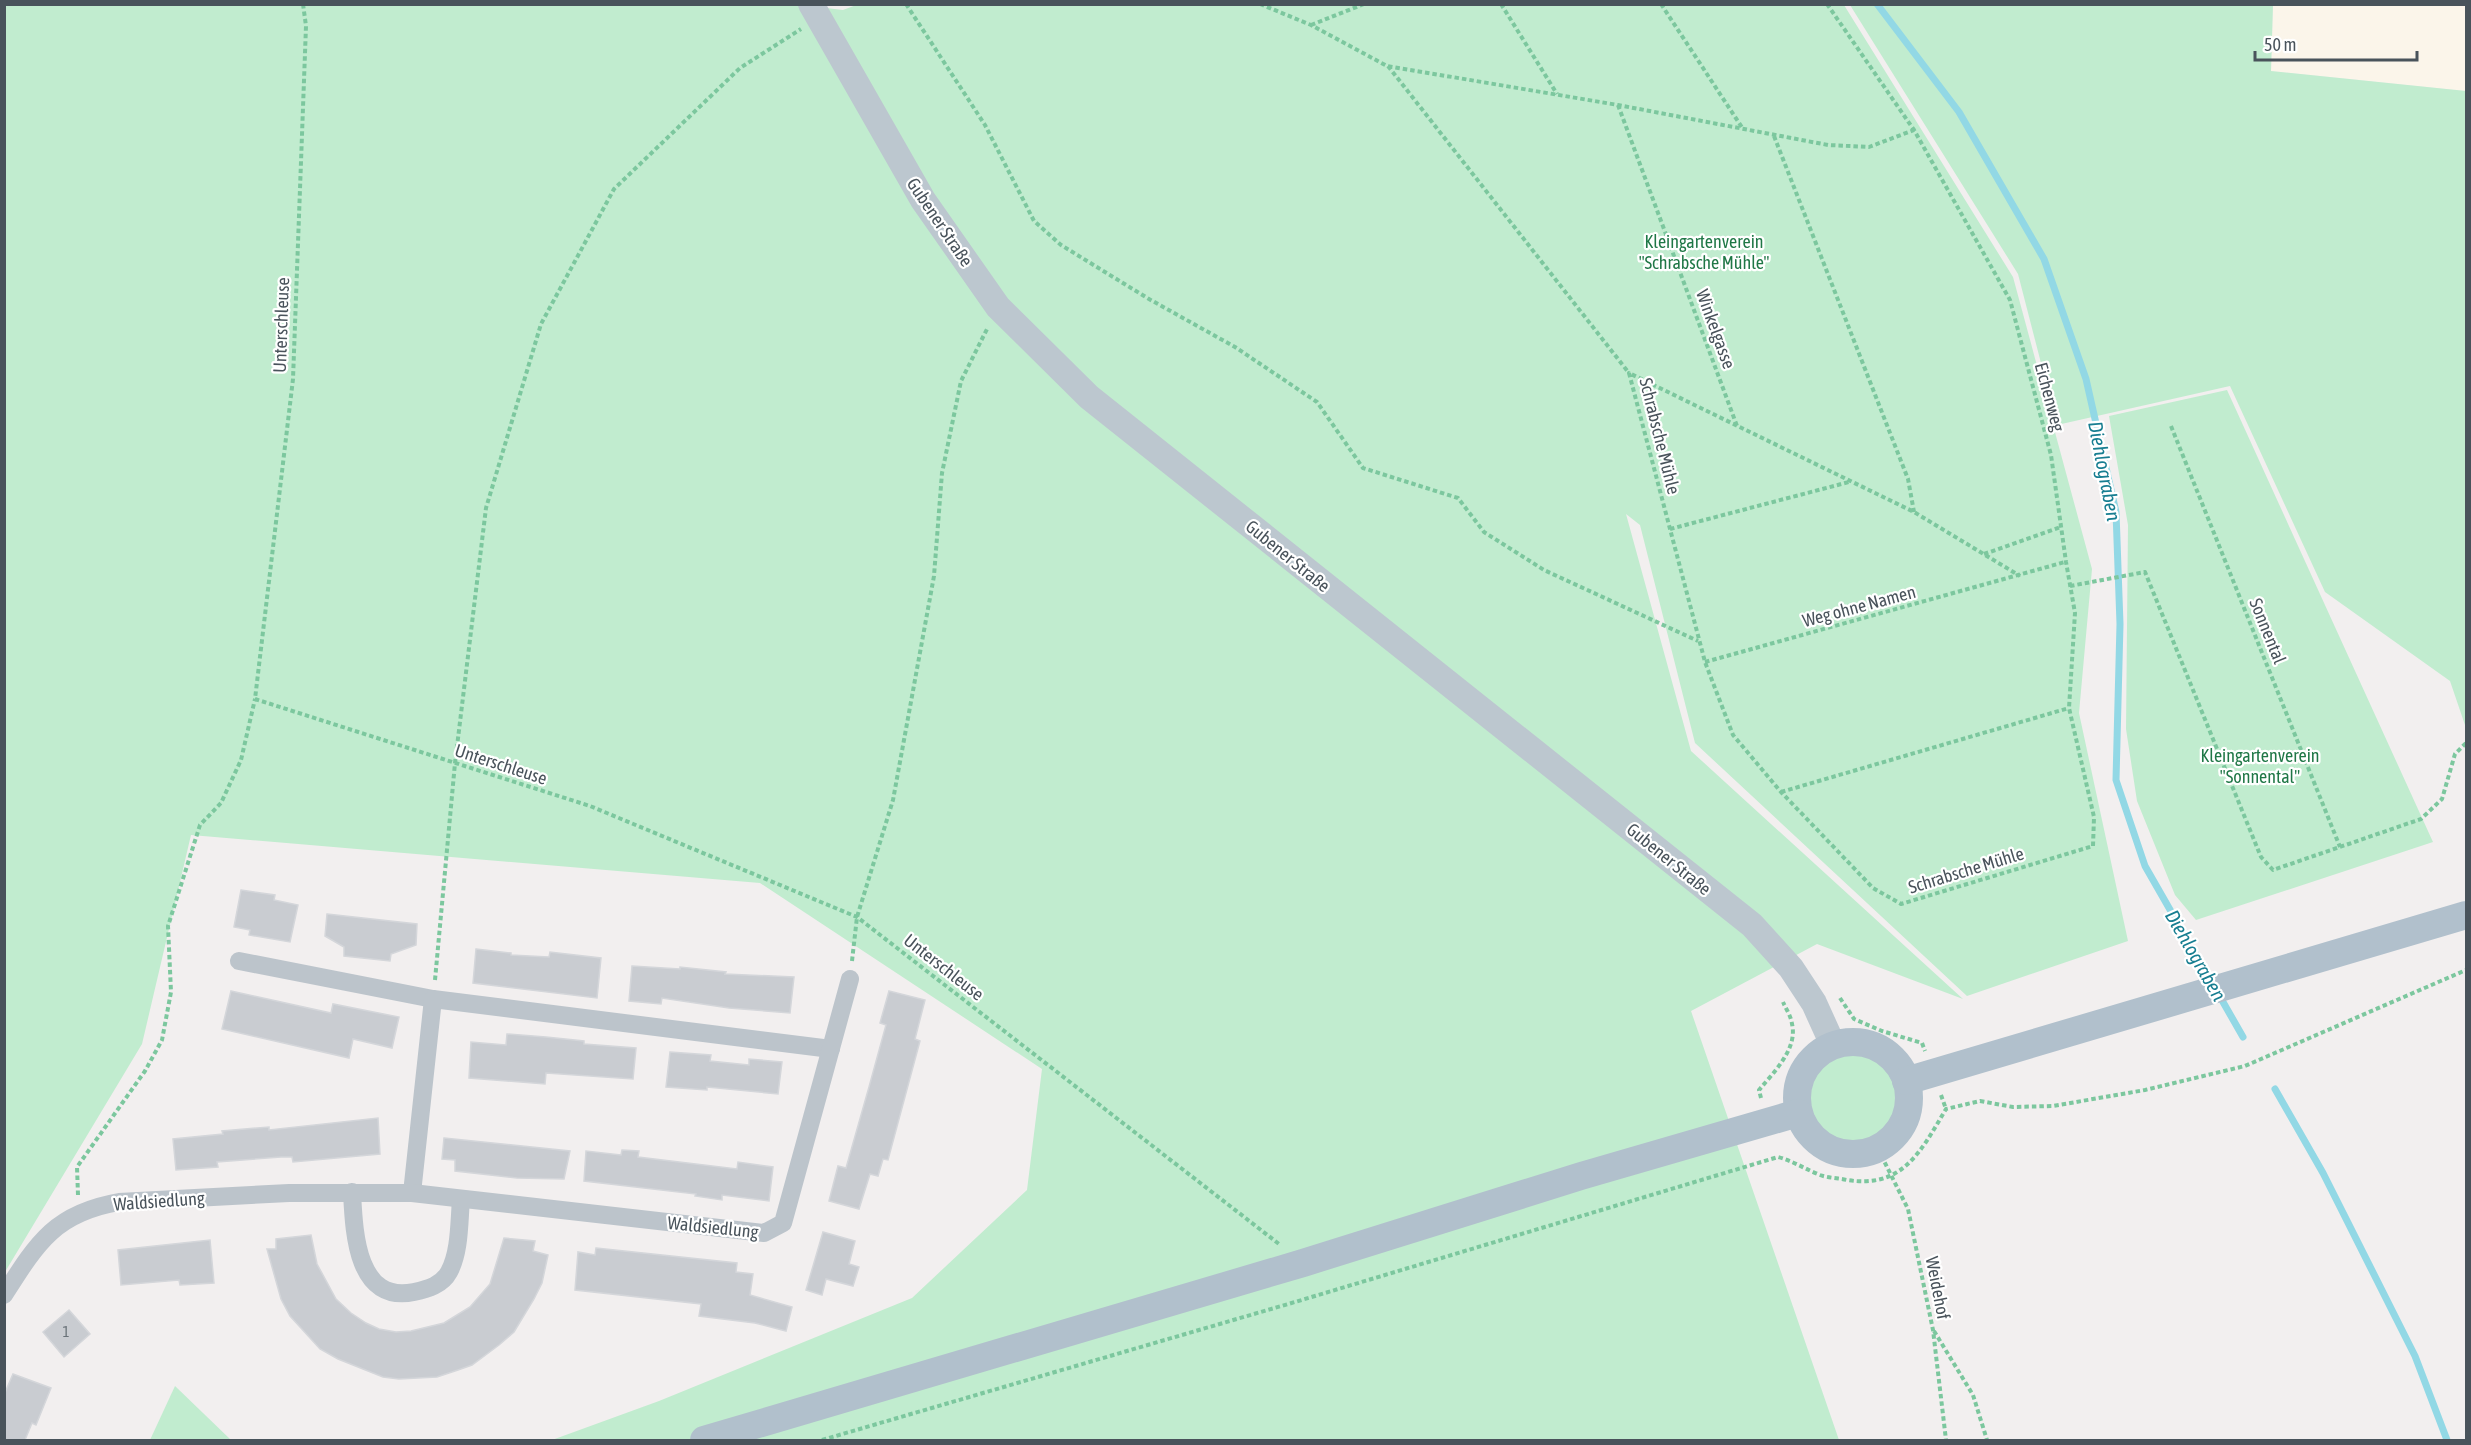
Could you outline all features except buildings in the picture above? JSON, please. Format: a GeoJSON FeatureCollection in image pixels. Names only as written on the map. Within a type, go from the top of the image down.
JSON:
{"type":"FeatureCollection","features":[{"type":"Feature","properties":{"kind":"main road","name":"Gubener Straße"},"geometry":{"type":"LineString","coordinates":[[815,11],[923,200],[998,308],[1089,397],[1752,925],[1791,968],[1814,1003],[1833,1045]]}},
{"type":"Feature","properties":{"kind":"main road"},"geometry":{"type":"LineString","coordinates":[[1906,1081],[2466,915]]}},
{"type":"Feature","properties":{"kind":"main road"},"geometry":{"type":"LineString","coordinates":[[1854,1042],[1871,1045],[1887,1053],[1899,1066],[1906,1081],[1908,1105],[1901,1127],[1891,1140],[1878,1149],[1850,1155],[1836,1152],[1812,1137],[1798,1113],[1797,1091],[1803,1071],[1812,1059],[1833,1045],[1854,1042]]}},
{"type":"Feature","properties":{"kind":"main road"},"geometry":{"type":"LineString","coordinates":[[704,1440],[1304,1263],[1581,1176],[1798,1113]]}},
{"type":"Feature","properties":{"kind":"street"},"geometry":{"type":"LineString","coordinates":[[239,961],[433,999],[831,1049]]}},
{"type":"Feature","properties":{"kind":"street","name":"Waldsiedlung"},"geometry":{"type":"LineString","coordinates":[[4,1295],[30,1254],[44,1238],[76,1214],[95,1206],[119,1202],[289,1193],[412,1193],[764,1233],[783,1223],[850,979]]}},
{"type":"Feature","properties":{"kind":"street"},"geometry":{"type":"LineString","coordinates":[[412,1193],[433,999]]}},
{"type":"Feature","properties":{"kind":"street"},"geometry":{"type":"LineString","coordinates":[[352,1192],[354,1234],[360,1257],[370,1278],[389,1293],[423,1290],[440,1283],[449,1273],[455,1257],[461,1200]]}},
{"type":"Feature","properties":{"kind":"path","name":"Unterschleuse"},"geometry":{"type":"LineString","coordinates":[[303,4],[306,26],[293,379],[255,699],[590,806],[857,917],[1304,1263]]}},
{"type":"Feature","properties":{"kind":"path"},"geometry":{"type":"LineString","coordinates":[[906,4],[985,125],[1034,221],[1061,244],[1149,299],[1235,347],[1317,402],[1363,468],[1458,498],[1484,532],[1544,570],[1699,641]]}},
{"type":"Feature","properties":{"kind":"path"},"geometry":{"type":"LineString","coordinates":[[1260,4],[1311,26],[1388,66],[1618,105],[1828,145],[1869,147],[1914,130]]}},
{"type":"Feature","properties":{"kind":"path"},"geometry":{"type":"LineString","coordinates":[[1311,26],[1365,4]]}},
{"type":"Feature","properties":{"kind":"path"},"geometry":{"type":"LineString","coordinates":[[1501,4],[1558,95]]}},
{"type":"Feature","properties":{"kind":"path"},"geometry":{"type":"LineString","coordinates":[[1661,4],[1743,130]]}},
{"type":"Feature","properties":{"kind":"path","name":"Eichenweg"},"geometry":{"type":"LineString","coordinates":[[1827,4],[1914,130],[2010,300],[2051,455],[2075,613],[2069,708],[2094,817],[2093,846]]}},
{"type":"Feature","properties":{"kind":"path"},"geometry":{"type":"LineString","coordinates":[[433,999],[455,763],[486,507],[541,324],[614,189],[740,68],[815,11]]}},
{"type":"Feature","properties":{"kind":"path"},"geometry":{"type":"LineString","coordinates":[[1388,66],[1629,373]]}},
{"type":"Feature","properties":{"kind":"path","name":"Winkelgasse"},"geometry":{"type":"LineString","coordinates":[[1618,105],[1738,427]]}},
{"type":"Feature","properties":{"kind":"path"},"geometry":{"type":"LineString","coordinates":[[1774,136],[1908,479],[1914,512]]}},
{"type":"Feature","properties":{"kind":"path"},"geometry":{"type":"LineString","coordinates":[[850,979],[857,917],[894,800],[934,576],[942,472],[961,381],[998,308]]}},
{"type":"Feature","properties":{"kind":"path","name":"Schrabsche Mühle"},"geometry":{"type":"LineString","coordinates":[[1629,373],[1914,512],[2020,576]]}},
{"type":"Feature","properties":{"kind":"path","name":"Schrabsche Mühle"},"geometry":{"type":"LineString","coordinates":[[1629,373],[1705,662],[1733,735],[1781,792],[1873,888],[1901,904],[2093,846]]}},
{"type":"Feature","properties":{"kind":"path","name":"Sonnental"},"geometry":{"type":"LineString","coordinates":[[2171,426],[2340,847]]}},
{"type":"Feature","properties":{"kind":"path"},"geometry":{"type":"LineString","coordinates":[[1670,529],[1850,481]]}},
{"type":"Feature","properties":{"kind":"path"},"geometry":{"type":"LineString","coordinates":[[1983,554],[2061,527]]}},
{"type":"Feature","properties":{"kind":"path","name":"Weg ohne Namen"},"geometry":{"type":"LineString","coordinates":[[1705,662],[2066,562]]}},
{"type":"Feature","properties":{"kind":"path"},"geometry":{"type":"LineString","coordinates":[[2070,586],[2145,572],[2261,857],[2273,870],[2421,819],[2442,799],[2455,754],[2466,743]]}},
{"type":"Feature","properties":{"kind":"path"},"geometry":{"type":"LineString","coordinates":[[76,1214],[77,1167],[145,1071],[162,1040],[171,992],[168,926],[200,825],[221,803],[241,760],[255,699]]}},
{"type":"Feature","properties":{"kind":"path"},"geometry":{"type":"LineString","coordinates":[[1781,792],[2069,708]]}},
{"type":"Feature","properties":{"kind":"path"},"geometry":{"type":"LineString","coordinates":[[822,1440],[1294,1302],[1778,1156],[1821,1176],[1857,1182],[1875,1181],[1893,1176],[1912,1162],[1946,1108],[1980,1101],[2013,1107],[2053,1106],[2145,1090],[2246,1066],[2466,970]]}},
{"type":"Feature","properties":{"kind":"path","name":"Weidehof"},"geometry":{"type":"LineString","coordinates":[[1878,1149],[1908,1209],[1933,1330],[1946,1440]]}},
{"type":"Feature","properties":{"kind":"path"},"geometry":{"type":"LineString","coordinates":[[1933,1330],[1973,1395],[1987,1440]]}},
{"type":"Feature","properties":{"kind":"shaded area"},"geometry":{"type":"Polygon","coordinates":[[[2273,5],[2466,5],[2466,91],[2271,71],[2273,5]]]}},
{"type":"Feature","properties":{"kind":"green space","name":"Kleingartenverein \"Schrabsche Mühle\""},"geometry":{"type":"Polygon","coordinates":[[[793,4],[843,10],[859,4],[1844,5],[2013,277],[2092,569],[2079,713],[2128,941],[1967,996],[1695,743],[1640,525],[1626,514],[1691,751],[1963,999],[1817,944],[1691,1011],[1839,1440],[552,1440],[659,1401],[912,1298],[1027,1190],[1042,1069],[760,883],[191,835],[142,1044],[5,1272],[5,5],[793,4]]]}},
{"type":"Feature","properties":{"kind":"green space"},"geometry":{"type":"Polygon","coordinates":[[[1850,5],[2273,5],[2271,71],[2466,91],[2466,728],[2450,681],[2325,592],[2230,386],[2057,425],[2018,274],[1850,5]]]}},
{"type":"Feature","properties":{"kind":"green space","name":"Kleingartenverein \"Sonnental\""},"geometry":{"type":"Polygon","coordinates":[[[2227,390],[2433,842],[2196,920],[2175,895],[2137,801],[2126,729],[2128,525],[2109,416],[2227,390]]]}},
{"type":"Feature","properties":{"kind":"green space"},"geometry":{"type":"Polygon","coordinates":[[[1853,1053],[1870,1057],[1884,1066],[1893,1080],[1897,1097],[1893,1114],[1884,1128],[1870,1137],[1853,1141],[1836,1137],[1822,1128],[1813,1114],[1809,1097],[1813,1080],[1822,1066],[1836,1057],[1853,1053]]]}},
{"type":"Feature","properties":{"kind":"green space"},"geometry":{"type":"Polygon","coordinates":[[[175,1386],[231,1440],[150,1440],[175,1386]]]}},
{"type":"Feature","properties":{"kind":"waterway","name":"Diehlograben"},"geometry":{"type":"LineString","coordinates":[[1877,4],[1959,112],[2044,259],[2086,379],[2116,512],[2120,624],[2116,780],[2145,866],[2212,983]]}},
{"type":"Feature","properties":{"kind":"waterway","name":"Diehlograben"},"geometry":{"type":"LineString","coordinates":[[2219,995],[2243,1037]]}},
{"type":"Feature","properties":{"kind":"waterway","name":"Diehlograben"},"geometry":{"type":"LineString","coordinates":[[2275,1089],[2323,1173],[2415,1356],[2447,1440]]}}]}
